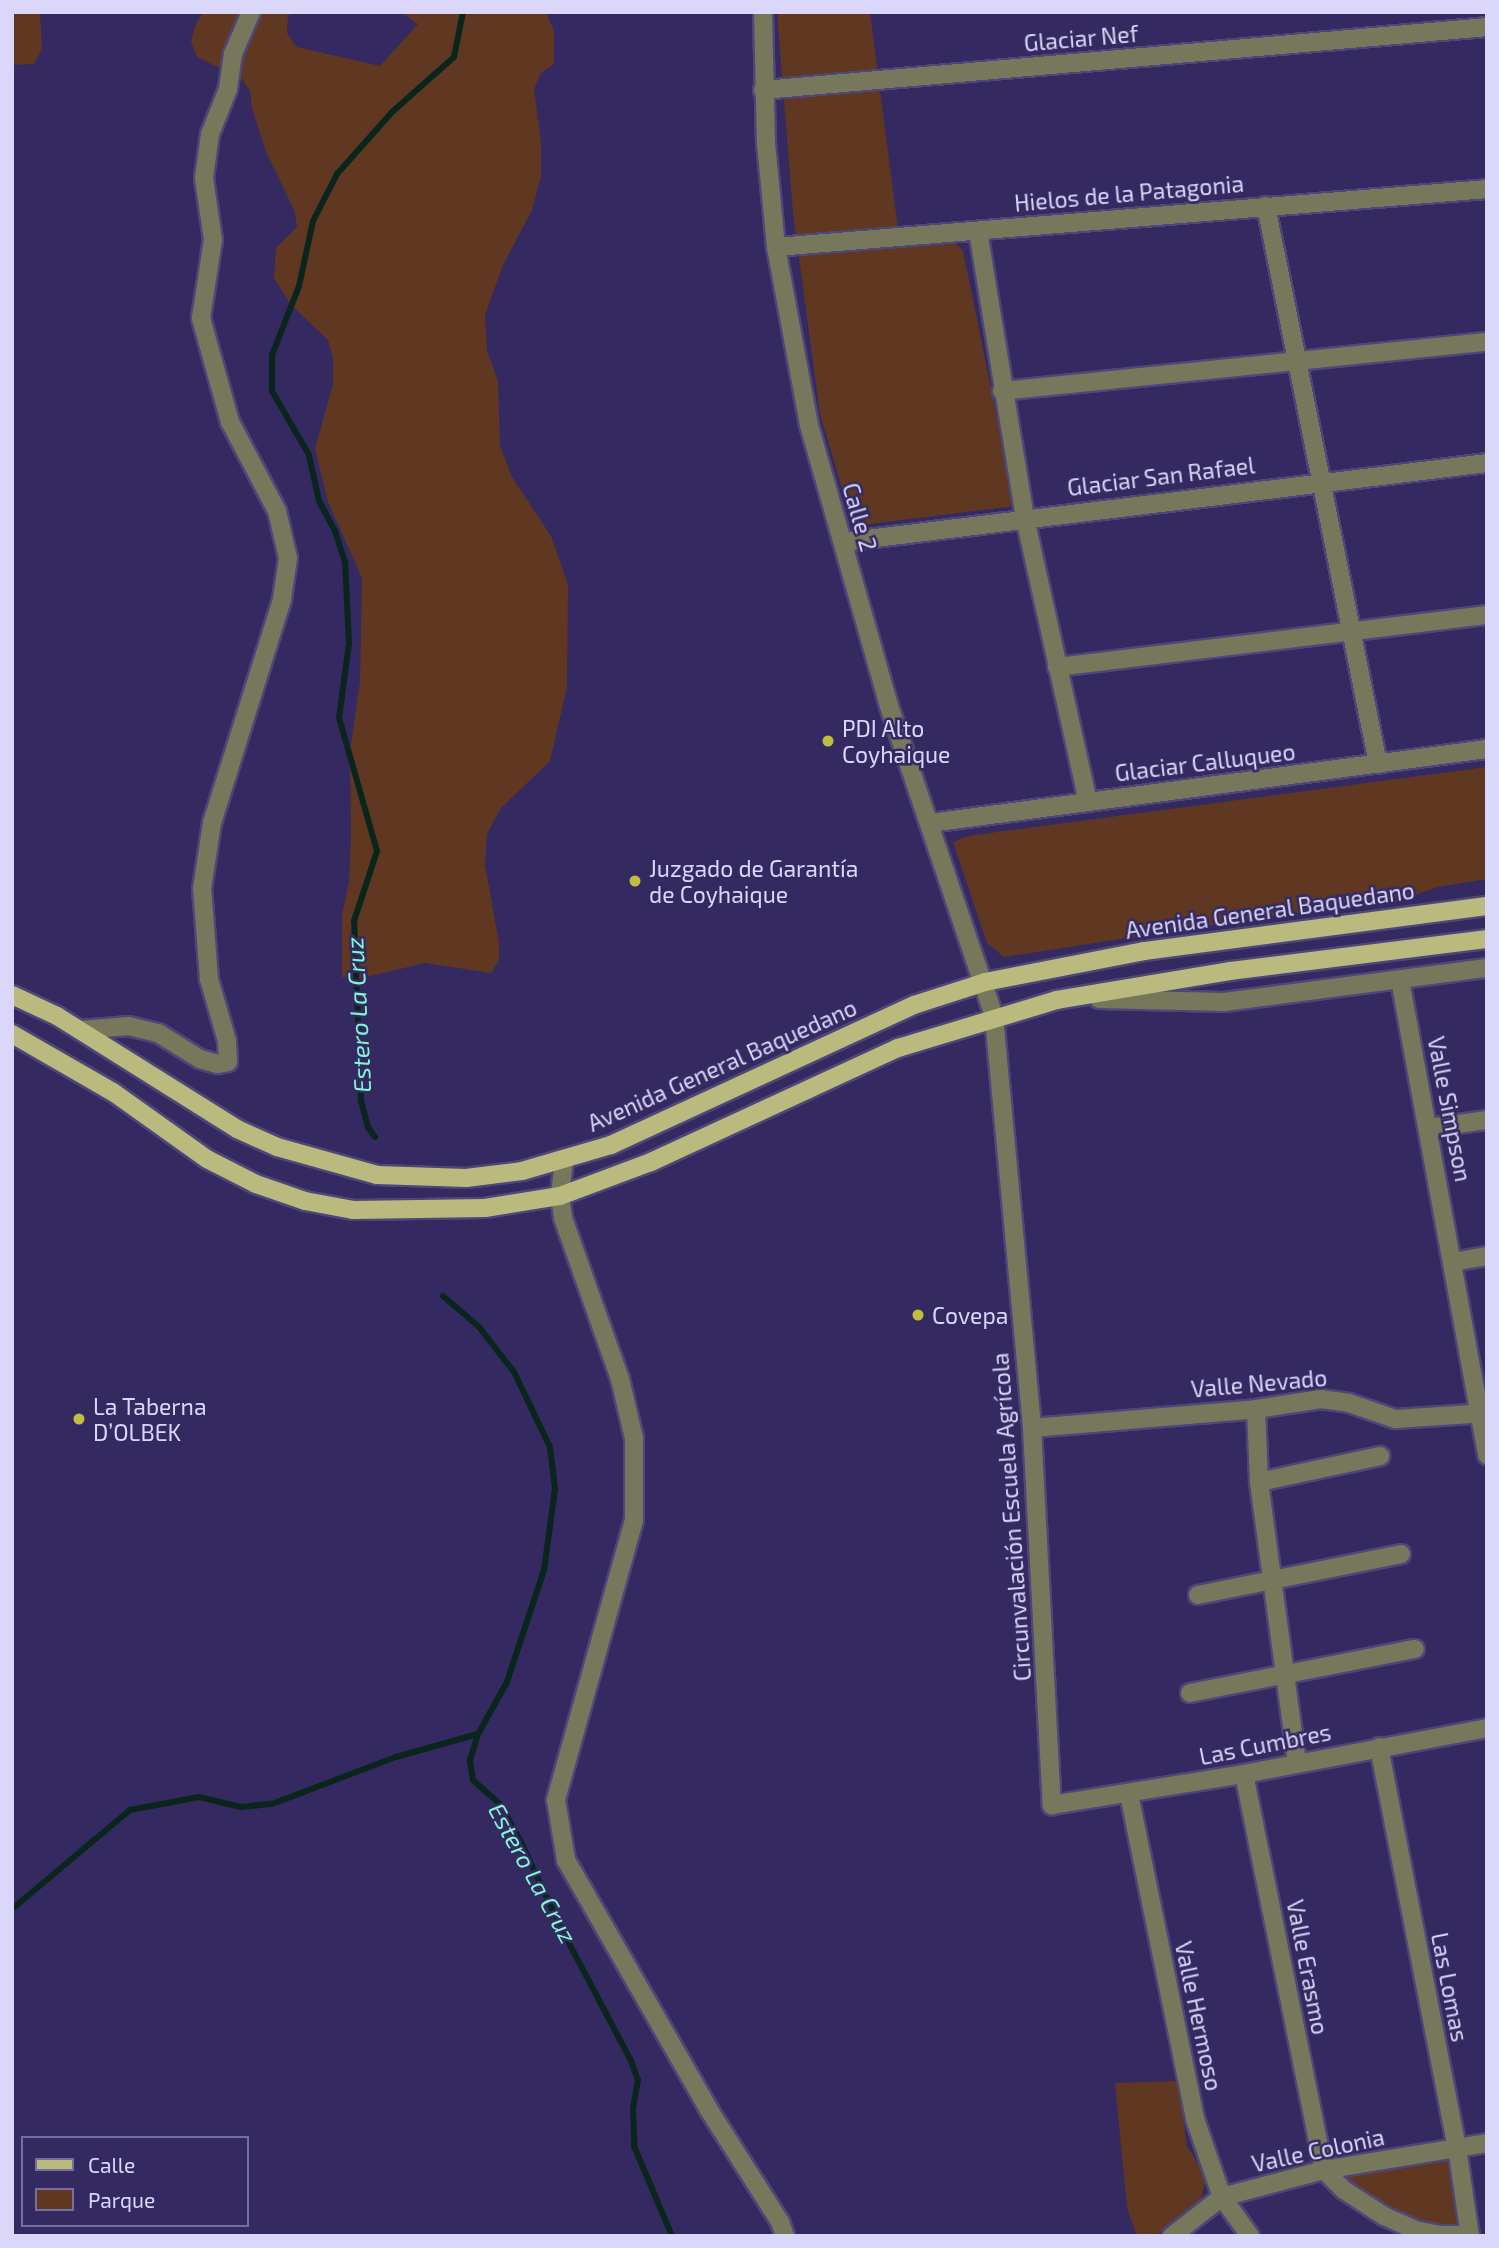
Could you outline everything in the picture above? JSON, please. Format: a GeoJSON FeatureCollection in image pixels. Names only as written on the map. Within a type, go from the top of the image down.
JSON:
{"type":"FeatureCollection","features":[{"type":"Feature","properties":{"kind":"main road","name":"Avenida General Baquedano"},"geometry":{"type":"LineString","coordinates":[[12,995],[81,1030],[237,1129],[277,1147],[377,1175],[425,1179],[466,1178],[522,1171],[564,1161],[611,1145],[914,1005],[985,982],[1145,951],[1487,906]]}},
{"type":"Feature","properties":{"kind":"main road"},"geometry":{"type":"LineString","coordinates":[[12,1034],[113,1091],[207,1159],[256,1184],[304,1201],[354,1210],[429,1211],[485,1208],[559,1196],[651,1162],[898,1048],[1057,1000],[1230,971],[1487,939]]}},
{"type":"Feature","properties":{"kind":"street"},"geometry":{"type":"LineString","coordinates":[[81,1030],[129,1026],[158,1033],[200,1059],[218,1064],[228,1062],[227,1041],[209,979],[202,889],[212,823],[282,599],[288,558],[277,511],[230,422],[201,318],[213,240],[204,178],[210,134],[228,89],[233,54],[251,12]]}},
{"type":"Feature","properties":{"kind":"street","name":"Calle 2"},"geometry":{"type":"LineString","coordinates":[[763,12],[763,90],[776,247],[804,402],[885,693],[985,982],[994,1017]]}},
{"type":"Feature","properties":{"kind":"street","name":"Glaciar Nef"},"geometry":{"type":"LineString","coordinates":[[763,90],[1487,27]]}},
{"type":"Feature","properties":{"kind":"street","name":"Hielos de la Patagonia"},"geometry":{"type":"LineString","coordinates":[[776,247],[1487,189]]}},
{"type":"Feature","properties":{"kind":"street"},"geometry":{"type":"LineString","coordinates":[[1266,206],[1378,764]]}},
{"type":"Feature","properties":{"kind":"street"},"geometry":{"type":"LineString","coordinates":[[978,231],[1025,518],[1088,802]]}},
{"type":"Feature","properties":{"kind":"street"},"geometry":{"type":"LineString","coordinates":[[1003,391],[1487,342]]}},
{"type":"Feature","properties":{"kind":"street","name":"Glaciar San Rafael"},"geometry":{"type":"LineString","coordinates":[[843,542],[1321,481],[1487,463]]}},
{"type":"Feature","properties":{"kind":"street"},"geometry":{"type":"LineString","coordinates":[[1057,667],[1487,615]]}},
{"type":"Feature","properties":{"kind":"street","name":"Glaciar Calluqueo"},"geometry":{"type":"LineString","coordinates":[[930,823],[1487,749]]}},
{"type":"Feature","properties":{"kind":"street"},"geometry":{"type":"LineString","coordinates":[[1057,1000],[1130,998],[1183,1003],[1224,1002],[1487,968]]}},
{"type":"Feature","properties":{"kind":"street","name":"Valle Simpson"},"geometry":{"type":"LineString","coordinates":[[1400,980],[1483,1414],[1487,1455]]}},
{"type":"Feature","properties":{"kind":"street","name":"Circunvalación Escuela Agrícola"},"geometry":{"type":"LineString","coordinates":[[994,1017],[1032,1428],[1052,1805]]}},
{"type":"Feature","properties":{"kind":"street"},"geometry":{"type":"LineString","coordinates":[[1429,1128],[1487,1119]]}},
{"type":"Feature","properties":{"kind":"street"},"geometry":{"type":"LineString","coordinates":[[564,1161],[559,1196],[567,1231],[620,1379],[634,1438],[634,1520],[556,1800],[566,1860],[709,2110],[780,2222],[785,2236]]}},
{"type":"Feature","properties":{"kind":"street"},"geometry":{"type":"LineString","coordinates":[[1453,1262],[1487,1256]]}},
{"type":"Feature","properties":{"kind":"street","name":"Valle Nevado"},"geometry":{"type":"LineString","coordinates":[[1032,1428],[1256,1409],[1333,1399],[1395,1419],[1410,1415],[1483,1414]]}},
{"type":"Feature","properties":{"kind":"street"},"geometry":{"type":"LineString","coordinates":[[1256,1409],[1259,1482],[1275,1579],[1283,1675],[1297,1762]]}},
{"type":"Feature","properties":{"kind":"street"},"geometry":{"type":"LineString","coordinates":[[1259,1482],[1380,1456]]}},
{"type":"Feature","properties":{"kind":"street"},"geometry":{"type":"LineString","coordinates":[[1198,1595],[1401,1554]]}},
{"type":"Feature","properties":{"kind":"street"},"geometry":{"type":"LineString","coordinates":[[1190,1693],[1415,1649]]}},
{"type":"Feature","properties":{"kind":"street","name":"Las Cumbres"},"geometry":{"type":"LineString","coordinates":[[1052,1805],[1244,1774],[1487,1728]]}},
{"type":"Feature","properties":{"kind":"street","name":"Las Lomas"},"geometry":{"type":"LineString","coordinates":[[1379,1747],[1457,2148],[1470,2235]]}},
{"type":"Feature","properties":{"kind":"street","name":"Valle Erasmo"},"geometry":{"type":"LineString","coordinates":[[1244,1774],[1324,2170]]}},
{"type":"Feature","properties":{"kind":"street","name":"Valle Hermoso"},"geometry":{"type":"LineString","coordinates":[[1129,1794],[1195,2119],[1222,2197],[1250,2236]]}},
{"type":"Feature","properties":{"kind":"street","name":"Valle Colonia"},"geometry":{"type":"LineString","coordinates":[[1172,2236],[1222,2197],[1324,2170],[1487,2143]]}},
{"type":"Feature","properties":{"kind":"street"},"geometry":{"type":"LineString","coordinates":[[1324,2170],[1344,2190],[1384,2216],[1415,2230],[1440,2235],[1470,2235]]}},
{"type":"Feature","properties":{"kind":"green space"},"geometry":{"type":"Polygon","coordinates":[[[12,12],[40,14],[42,49],[34,64],[12,65],[12,12]]]}},
{"type":"Feature","properties":{"kind":"green space"},"geometry":{"type":"Polygon","coordinates":[[[203,12],[293,12],[288,16],[287,33],[297,47],[380,66],[418,24],[401,12],[546,12],[554,31],[554,64],[541,73],[534,89],[541,142],[541,176],[532,210],[503,265],[485,315],[487,351],[498,381],[500,446],[512,477],[551,536],[568,585],[567,687],[550,761],[501,808],[487,834],[485,865],[499,943],[499,960],[491,973],[425,963],[358,979],[342,977],[342,915],[349,882],[351,838],[350,753],[360,681],[362,578],[328,502],[315,449],[333,384],[333,358],[328,340],[291,305],[274,278],[276,248],[297,227],[295,212],[266,152],[252,108],[250,91],[242,79],[197,57],[191,42],[195,26],[203,12]]]}},
{"type":"Feature","properties":{"kind":"green space"},"geometry":{"type":"Polygon","coordinates":[[[777,12],[870,12],[900,245],[953,240],[963,251],[1015,506],[853,526],[820,414],[793,213],[777,12]]]}},
{"type":"Feature","properties":{"kind":"green space"},"geometry":{"type":"Polygon","coordinates":[[[1487,767],[1487,879],[1438,887],[1398,901],[1249,919],[1004,957],[987,943],[953,842],[968,836],[1487,767]]]}},
{"type":"Feature","properties":{"kind":"green space"},"geometry":{"type":"Polygon","coordinates":[[[1178,2081],[1187,2146],[1206,2176],[1202,2197],[1156,2236],[1137,2236],[1127,2208],[1115,2083],[1178,2081]]]}},
{"type":"Feature","properties":{"kind":"green space"},"geometry":{"type":"Polygon","coordinates":[[[1456,2151],[1468,2234],[1416,2229],[1328,2171],[1456,2151]]]}},
{"type":"Feature","properties":{"kind":"waterway","name":"Estero La Cruz"},"geometry":{"type":"LineString","coordinates":[[375,1137],[368,1127],[361,1100],[354,921],[377,851],[339,718],[349,643],[345,562],[335,531],[319,501],[309,455],[272,391],[272,355],[299,286],[313,221],[337,174],[392,112],[454,57],[463,12]]}},
{"type":"Feature","properties":{"kind":"waterway","name":"Estero La Cruz"},"geometry":{"type":"LineString","coordinates":[[443,1296],[479,1327],[514,1372],[550,1447],[555,1489],[544,1570],[507,1682],[478,1734],[470,1761],[473,1780],[500,1804],[631,2061],[638,2080],[633,2108],[634,2146],[672,2236]]}},
{"type":"Feature","properties":{"kind":"waterway"},"geometry":{"type":"LineString","coordinates":[[12,1909],[130,1810],[199,1797],[241,1807],[272,1804],[396,1757],[478,1734]]}},
{"type":"Feature","properties":{"kind":"place","name":"PDI Alto Coyhaique"},"geometry":{"type":"Point","coordinates":[828,741]}},
{"type":"Feature","properties":{"kind":"place","name":"Juzgado de Garantía de Coyhaique"},"geometry":{"type":"Point","coordinates":[635,881]}},
{"type":"Feature","properties":{"kind":"place","name":"Covepa"},"geometry":{"type":"Point","coordinates":[918,1315]}},
{"type":"Feature","properties":{"kind":"place","name":"La Taberna D’OLBEK"},"geometry":{"type":"Point","coordinates":[79,1419]}}]}
